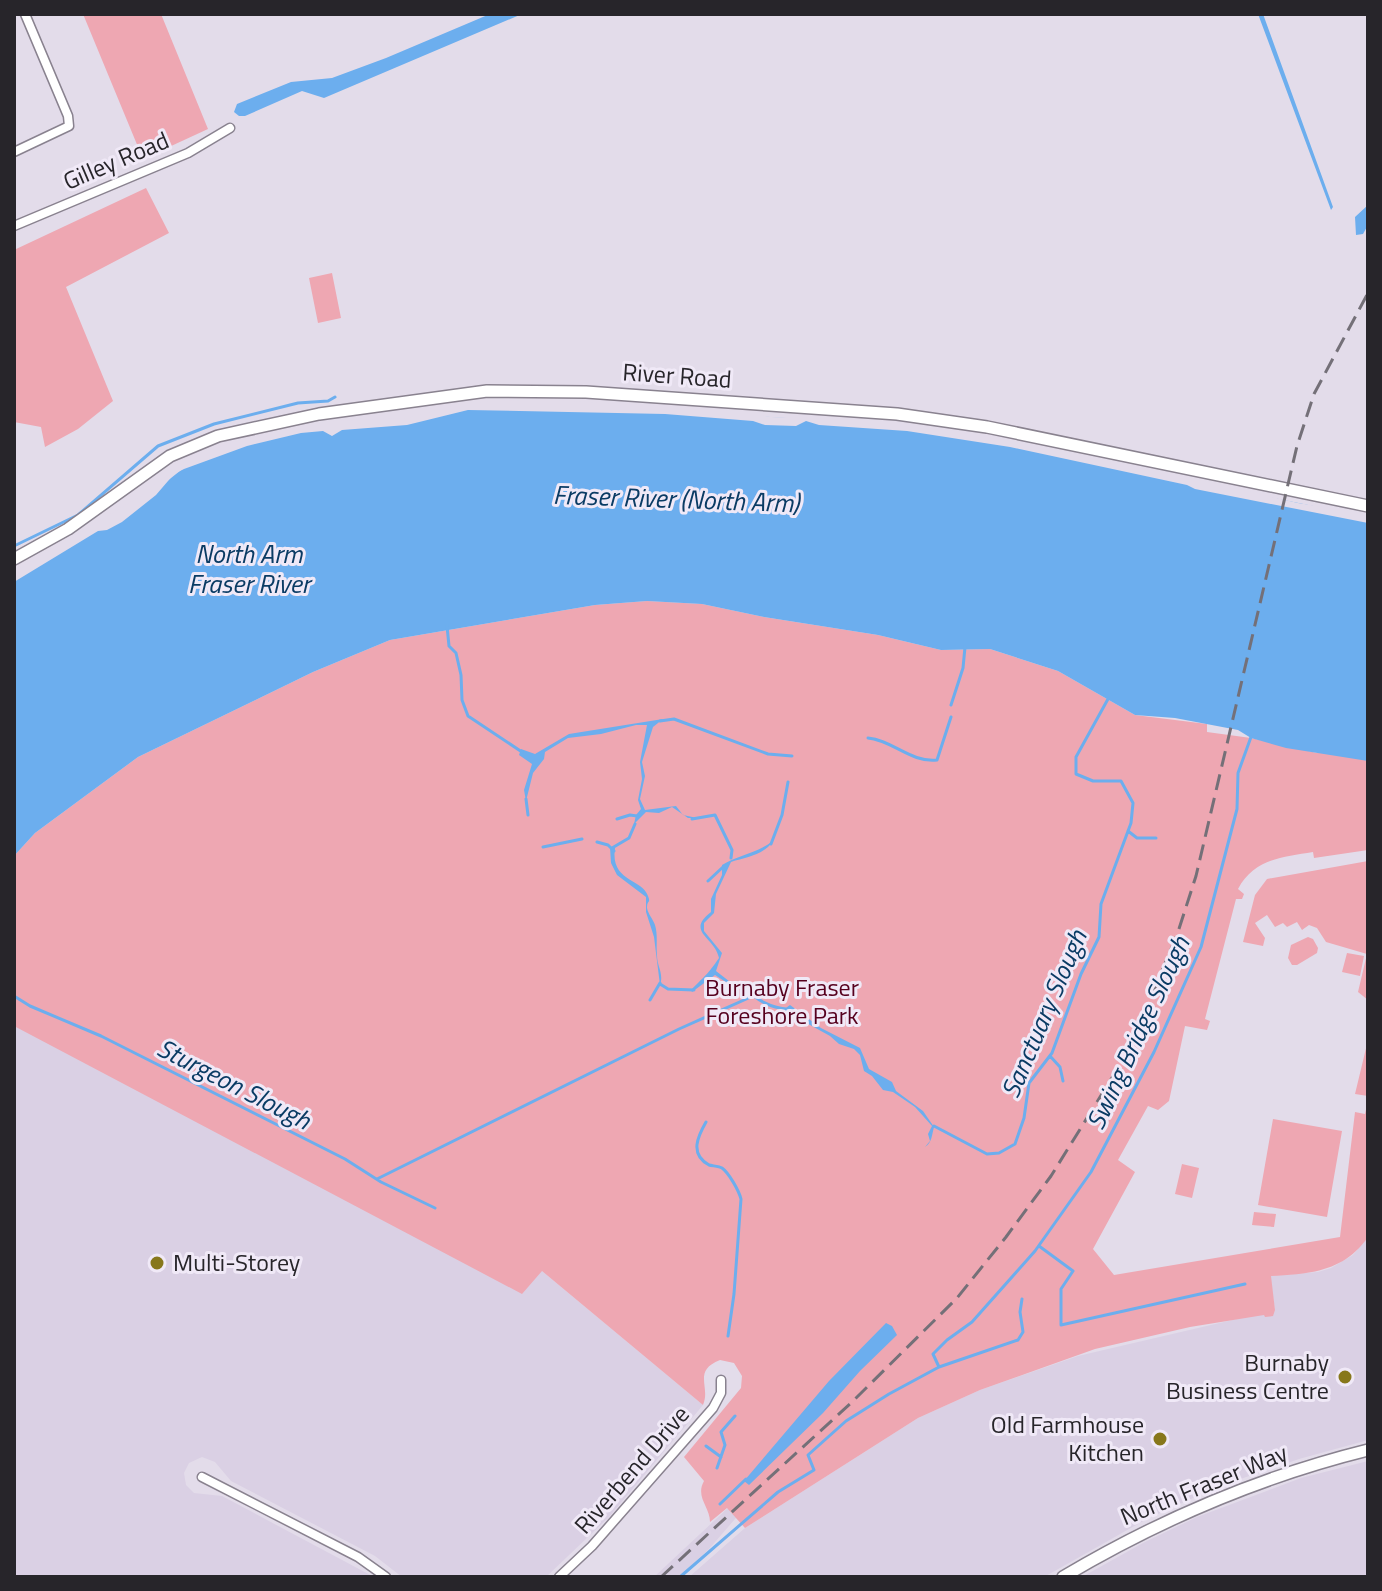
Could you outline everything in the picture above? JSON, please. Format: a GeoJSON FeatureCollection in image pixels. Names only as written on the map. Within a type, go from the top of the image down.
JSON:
{"type":"FeatureCollection","features":[{"type":"Feature","properties":{"kind":"street"},"geometry":{"type":"LineString","coordinates":[[14,152],[69,126],[68,116],[25,14]]}},
{"type":"Feature","properties":{"kind":"street","name":"Gilley Road"},"geometry":{"type":"LineString","coordinates":[[14,226],[188,153],[230,128]]}},
{"type":"Feature","properties":{"kind":"street","name":"River Road"},"geometry":{"type":"LineString","coordinates":[[14,559],[68,529],[170,456],[218,436],[319,414],[487,391],[586,392],[897,414],[987,427],[1368,506]]}},
{"type":"Feature","properties":{"kind":"street","name":"Riverbend Drive"},"geometry":{"type":"LineString","coordinates":[[559,1577],[592,1546],[713,1408],[721,1393],[721,1380]]}},
{"type":"Feature","properties":{"kind":"street","name":"North Fraser Way"},"geometry":{"type":"LineString","coordinates":[[1063,1577],[1115,1546],[1197,1507],[1252,1485],[1368,1450]]}},
{"type":"Feature","properties":{"kind":"street"},"geometry":{"type":"LineString","coordinates":[[202,1477],[358,1557],[386,1577]]}},
{"type":"Feature","properties":{"kind":"shaded area"},"geometry":{"type":"Polygon","coordinates":[[[14,1025],[542,1271],[703,1405],[609,1517],[546,1577],[402,1577],[375,1556],[231,1481],[215,1462],[202,1457],[189,1463],[184,1473],[186,1485],[194,1493],[222,1496],[374,1577],[14,1577],[14,1025]]]}},
{"type":"Feature","properties":{"kind":"shaded area"},"geometry":{"type":"Polygon","coordinates":[[[1368,1237],[1368,1440],[1217,1487],[1145,1520],[1044,1577],[689,1577],[745,1528],[918,1418],[980,1390],[1078,1356],[1275,1310],[1270,1276],[1331,1268],[1353,1255],[1368,1237]]]}},
{"type":"Feature","properties":{"kind":"shaded area"},"geometry":{"type":"Polygon","coordinates":[[[944,1306],[748,1504],[709,1549],[679,1577],[654,1577],[944,1306]]]}},
{"type":"Feature","properties":{"kind":"shaded area"},"geometry":{"type":"Polygon","coordinates":[[[1368,1461],[1368,1577],[1082,1577],[1197,1517],[1301,1478],[1368,1461]]]}},
{"type":"Feature","properties":{"kind":"green space"},"geometry":{"type":"Polygon","coordinates":[[[83,14],[161,14],[208,129],[143,159],[83,14]]]}},
{"type":"Feature","properties":{"kind":"green space"},"geometry":{"type":"Polygon","coordinates":[[[146,188],[169,233],[66,287],[113,401],[78,429],[45,447],[41,427],[14,422],[14,250],[146,188]]]}},
{"type":"Feature","properties":{"kind":"green space"},"geometry":{"type":"Polygon","coordinates":[[[332,273],[341,318],[318,323],[309,278],[332,273]]]}},
{"type":"Feature","properties":{"kind":"green space","name":"Burnaby Fraser Foreshore Park"},"geometry":{"type":"Polygon","coordinates":[[[647,601],[702,604],[878,635],[941,650],[990,649],[1058,671],[1135,715],[1207,724],[1207,732],[1317,753],[1368,746],[1368,850],[1314,858],[1313,852],[1270,861],[1252,871],[1238,889],[1244,894],[1242,899],[1236,899],[1205,1019],[1210,1021],[1207,1030],[1185,1026],[1169,1101],[1158,1110],[1148,1106],[1118,1160],[1135,1172],[1093,1249],[1114,1275],[1340,1237],[1355,1112],[1365,1114],[1368,1100],[1368,1237],[1358,1249],[1348,1258],[1325,1269],[1271,1276],[1273,1316],[1190,1327],[1095,1349],[980,1390],[918,1418],[745,1528],[727,1508],[710,1522],[701,1492],[704,1481],[684,1457],[741,1388],[742,1376],[734,1363],[720,1360],[707,1369],[704,1374],[703,1405],[542,1271],[522,1294],[14,1026],[14,856],[35,833],[138,757],[313,672],[390,640],[595,605],[647,601]]]}},
{"type":"Feature","properties":{"kind":"green space"},"geometry":{"type":"Polygon","coordinates":[[[1368,861],[1368,1000],[1358,992],[1367,954],[1326,942],[1317,928],[1309,925],[1302,930],[1297,922],[1287,927],[1283,923],[1275,927],[1267,915],[1255,923],[1265,938],[1263,946],[1243,942],[1255,895],[1267,879],[1368,861]]]}},
{"type":"Feature","properties":{"kind":"green space"},"geometry":{"type":"Polygon","coordinates":[[[1308,937],[1313,939],[1317,953],[1292,965],[1288,958],[1291,945],[1308,937]]]}},
{"type":"Feature","properties":{"kind":"green space"},"geometry":{"type":"Polygon","coordinates":[[[1347,953],[1364,956],[1360,976],[1342,972],[1347,953]]]}},
{"type":"Feature","properties":{"kind":"green space"},"geometry":{"type":"Polygon","coordinates":[[[1368,1040],[1368,1096],[1355,1094],[1368,1040]]]}},
{"type":"Feature","properties":{"kind":"green space"},"geometry":{"type":"Polygon","coordinates":[[[1273,1119],[1342,1131],[1327,1217],[1258,1205],[1273,1119]]]}},
{"type":"Feature","properties":{"kind":"green space"},"geometry":{"type":"Polygon","coordinates":[[[1182,1164],[1199,1168],[1192,1198],[1175,1194],[1182,1164]]]}},
{"type":"Feature","properties":{"kind":"green space"},"geometry":{"type":"Polygon","coordinates":[[[1254,1212],[1276,1214],[1274,1227],[1252,1225],[1254,1212]]]}},
{"type":"Feature","properties":{"kind":"water"},"geometry":{"type":"Polygon","coordinates":[[[490,14],[522,14],[324,98],[302,91],[245,116],[234,112],[237,104],[291,82],[332,78],[490,14]]]}},
{"type":"Feature","properties":{"kind":"water"},"geometry":{"type":"Polygon","coordinates":[[[1258,14],[1263,14],[1333,207],[1331,210],[1258,14]]]}},
{"type":"Feature","properties":{"kind":"water"},"geometry":{"type":"Polygon","coordinates":[[[1368,205],[1368,225],[1363,234],[1356,235],[1355,217],[1368,205]]]}},
{"type":"Feature","properties":{"kind":"water","name":"North Arm Fraser River"},"geometry":{"type":"Polygon","coordinates":[[[541,403],[882,424],[989,441],[1368,517],[1368,761],[1286,748],[1251,738],[1238,730],[1175,718],[1135,715],[1058,671],[990,649],[941,650],[878,635],[702,604],[647,601],[595,605],[390,640],[313,672],[138,757],[35,833],[14,856],[14,577],[142,501],[195,459],[265,437],[334,425],[408,422],[465,407],[541,403]]]}},
{"type":"Feature","properties":{"kind":"water"},"geometry":{"type":"Polygon","coordinates":[[[663,719],[653,727],[642,762],[645,776],[640,799],[645,810],[676,806],[682,814],[672,807],[659,813],[646,812],[634,824],[641,809],[638,800],[642,779],[640,762],[647,725],[568,738],[545,752],[544,759],[533,773],[526,801],[524,790],[532,764],[519,755],[521,749],[535,754],[569,734],[663,719]]]}},
{"type":"Feature","properties":{"kind":"water"},"geometry":{"type":"Polygon","coordinates":[[[773,841],[760,852],[731,862],[716,894],[714,913],[704,923],[704,931],[722,953],[716,971],[734,985],[744,984],[750,991],[735,988],[715,975],[692,992],[719,958],[701,930],[701,925],[711,912],[711,899],[722,875],[722,865],[773,841]]]}},
{"type":"Feature","properties":{"kind":"water"},"geometry":{"type":"Polygon","coordinates":[[[610,847],[615,848],[617,867],[648,896],[647,908],[656,932],[660,985],[654,937],[646,912],[646,897],[617,875],[611,863],[610,847]]]}},
{"type":"Feature","properties":{"kind":"water"},"geometry":{"type":"Polygon","coordinates":[[[790,1005],[821,1028],[860,1048],[869,1069],[892,1082],[896,1091],[923,1111],[934,1127],[930,1141],[928,1134],[932,1126],[915,1107],[893,1092],[883,1090],[864,1071],[860,1055],[783,1010],[790,1005]]]}},
{"type":"Feature","properties":{"kind":"water"},"geometry":{"type":"Polygon","coordinates":[[[886,1323],[897,1335],[749,1485],[744,1481],[829,1381],[886,1323]]]}},
{"type":"Feature","properties":{"kind":"pier"},"geometry":{"type":"Polygon","coordinates":[[[540,399],[722,410],[772,417],[886,420],[1007,440],[1298,503],[1368,514],[1368,523],[1195,489],[1010,447],[907,431],[819,425],[806,421],[796,426],[765,425],[753,421],[665,414],[468,410],[407,425],[342,430],[332,436],[323,431],[301,433],[247,446],[184,469],[174,474],[156,495],[122,522],[98,531],[14,582],[14,572],[139,497],[194,455],[264,433],[334,421],[407,418],[464,403],[540,399]]]}},
{"type":"Feature","properties":{"kind":"waterway"},"geometry":{"type":"LineString","coordinates":[[14,546],[78,515],[158,446],[214,424],[335,397]]}},
{"type":"Feature","properties":{"kind":"waterway"},"geometry":{"type":"LineString","coordinates":[[447,626],[449,646],[456,653],[462,700],[468,716],[522,752]]}},
{"type":"Feature","properties":{"kind":"waterway"},"geometry":{"type":"LineString","coordinates":[[951,705],[963,668],[965,647]]}},
{"type":"Feature","properties":{"kind":"waterway","name":"Sanctuary Slough"},"geometry":{"type":"LineString","coordinates":[[934,1126],[987,1154],[999,1153],[1015,1144],[1024,1118],[1029,1083],[1052,1053],[1081,974],[1099,937],[1101,904],[1131,823],[1133,803],[1121,781],[1093,781],[1076,774],[1076,757],[1108,699]]}},
{"type":"Feature","properties":{"kind":"waterway"},"geometry":{"type":"LineString","coordinates":[[868,738],[919,758],[937,760],[951,717]]}},
{"type":"Feature","properties":{"kind":"waterway"},"geometry":{"type":"LineString","coordinates":[[660,721],[674,719],[768,754],[792,756]]}},
{"type":"Feature","properties":{"kind":"waterway","name":"Swing Bridge Slough"},"geometry":{"type":"LineString","coordinates":[[939,1367],[933,1354],[972,1322],[1035,1251],[1091,1172],[1154,1052],[1201,947],[1237,809],[1238,773],[1251,737]]}},
{"type":"Feature","properties":{"kind":"waterway"},"geometry":{"type":"LineString","coordinates":[[771,844],[782,815],[788,782]]}},
{"type":"Feature","properties":{"kind":"waterway"},"geometry":{"type":"LineString","coordinates":[[526,799],[528,815]]}},
{"type":"Feature","properties":{"kind":"waterway"},"geometry":{"type":"LineString","coordinates":[[692,819],[715,815],[732,850],[731,858]]}},
{"type":"Feature","properties":{"kind":"waterway"},"geometry":{"type":"LineString","coordinates":[[617,819],[637,816]]}},
{"type":"Feature","properties":{"kind":"waterway"},"geometry":{"type":"LineString","coordinates":[[612,848],[629,838],[635,824]]}},
{"type":"Feature","properties":{"kind":"waterway"},"geometry":{"type":"LineString","coordinates":[[1128,831],[1137,838],[1156,838]]}},
{"type":"Feature","properties":{"kind":"waterway"},"geometry":{"type":"LineString","coordinates":[[543,847],[582,839]]}},
{"type":"Feature","properties":{"kind":"waterway"},"geometry":{"type":"LineString","coordinates":[[597,842],[608,845],[614,851]]}},
{"type":"Feature","properties":{"kind":"waterway"},"geometry":{"type":"LineString","coordinates":[[708,881],[723,867]]}},
{"type":"Feature","properties":{"kind":"waterway"},"geometry":{"type":"LineString","coordinates":[[650,1000],[660,983]]}},
{"type":"Feature","properties":{"kind":"waterway"},"geometry":{"type":"LineString","coordinates":[[660,984],[668,989],[694,990]]}},
{"type":"Feature","properties":{"kind":"waterway"},"geometry":{"type":"LineString","coordinates":[[748,990],[765,1003],[786,1009]]}},
{"type":"Feature","properties":{"kind":"waterway","name":"Sturgeon Slough"},"geometry":{"type":"LineString","coordinates":[[14,996],[30,1006],[101,1036],[435,1208]]}},
{"type":"Feature","properties":{"kind":"waterway"},"geometry":{"type":"LineString","coordinates":[[377,1179],[679,1029],[753,996]]}},
{"type":"Feature","properties":{"kind":"waterway"},"geometry":{"type":"LineString","coordinates":[[1050,1056],[1060,1067],[1063,1081]]}},
{"type":"Feature","properties":{"kind":"waterway"},"geometry":{"type":"LineString","coordinates":[[706,1122],[698,1139],[699,1156],[709,1165],[725,1170],[741,1199],[728,1336]]}},
{"type":"Feature","properties":{"kind":"waterway"},"geometry":{"type":"LineString","coordinates":[[1039,1246],[1073,1271],[1061,1289],[1061,1325],[1245,1284]]}},
{"type":"Feature","properties":{"kind":"waterway"},"geometry":{"type":"LineString","coordinates":[[680,1577],[778,1492],[814,1470],[808,1455],[846,1421],[939,1367],[1018,1340],[1023,1332],[1022,1299]]}},
{"type":"Feature","properties":{"kind":"waterway"},"geometry":{"type":"LineString","coordinates":[[717,1468],[725,1445],[721,1432],[735,1416]]}},
{"type":"Feature","properties":{"kind":"waterway"},"geometry":{"type":"LineString","coordinates":[[706,1446],[721,1457]]}},
{"type":"Feature","properties":{"kind":"waterway"},"geometry":{"type":"LineString","coordinates":[[720,1504],[746,1479]]}},
{"type":"Feature","properties":{"kind":"railway"},"geometry":{"type":"LineString","coordinates":[[661,1577],[852,1402],[957,1298],[1051,1176],[1128,1052],[1177,935],[1196,876],[1297,446],[1314,394],[1368,293]]}},
{"type":"Feature","properties":{"kind":"place","name":"Multi-Storey"},"geometry":{"type":"Point","coordinates":[157,1263]}},
{"type":"Feature","properties":{"kind":"place","name":"Burnaby Business Centre"},"geometry":{"type":"Point","coordinates":[1345,1377]}},
{"type":"Feature","properties":{"kind":"place","name":"Old Farmhouse Kitchen"},"geometry":{"type":"Point","coordinates":[1160,1439]}},
{"type":"Feature","properties":{"kind":"water label","name":"Fraser River (North Arm)"},"geometry":{"type":"Point","coordinates":[676,499]}}]}
